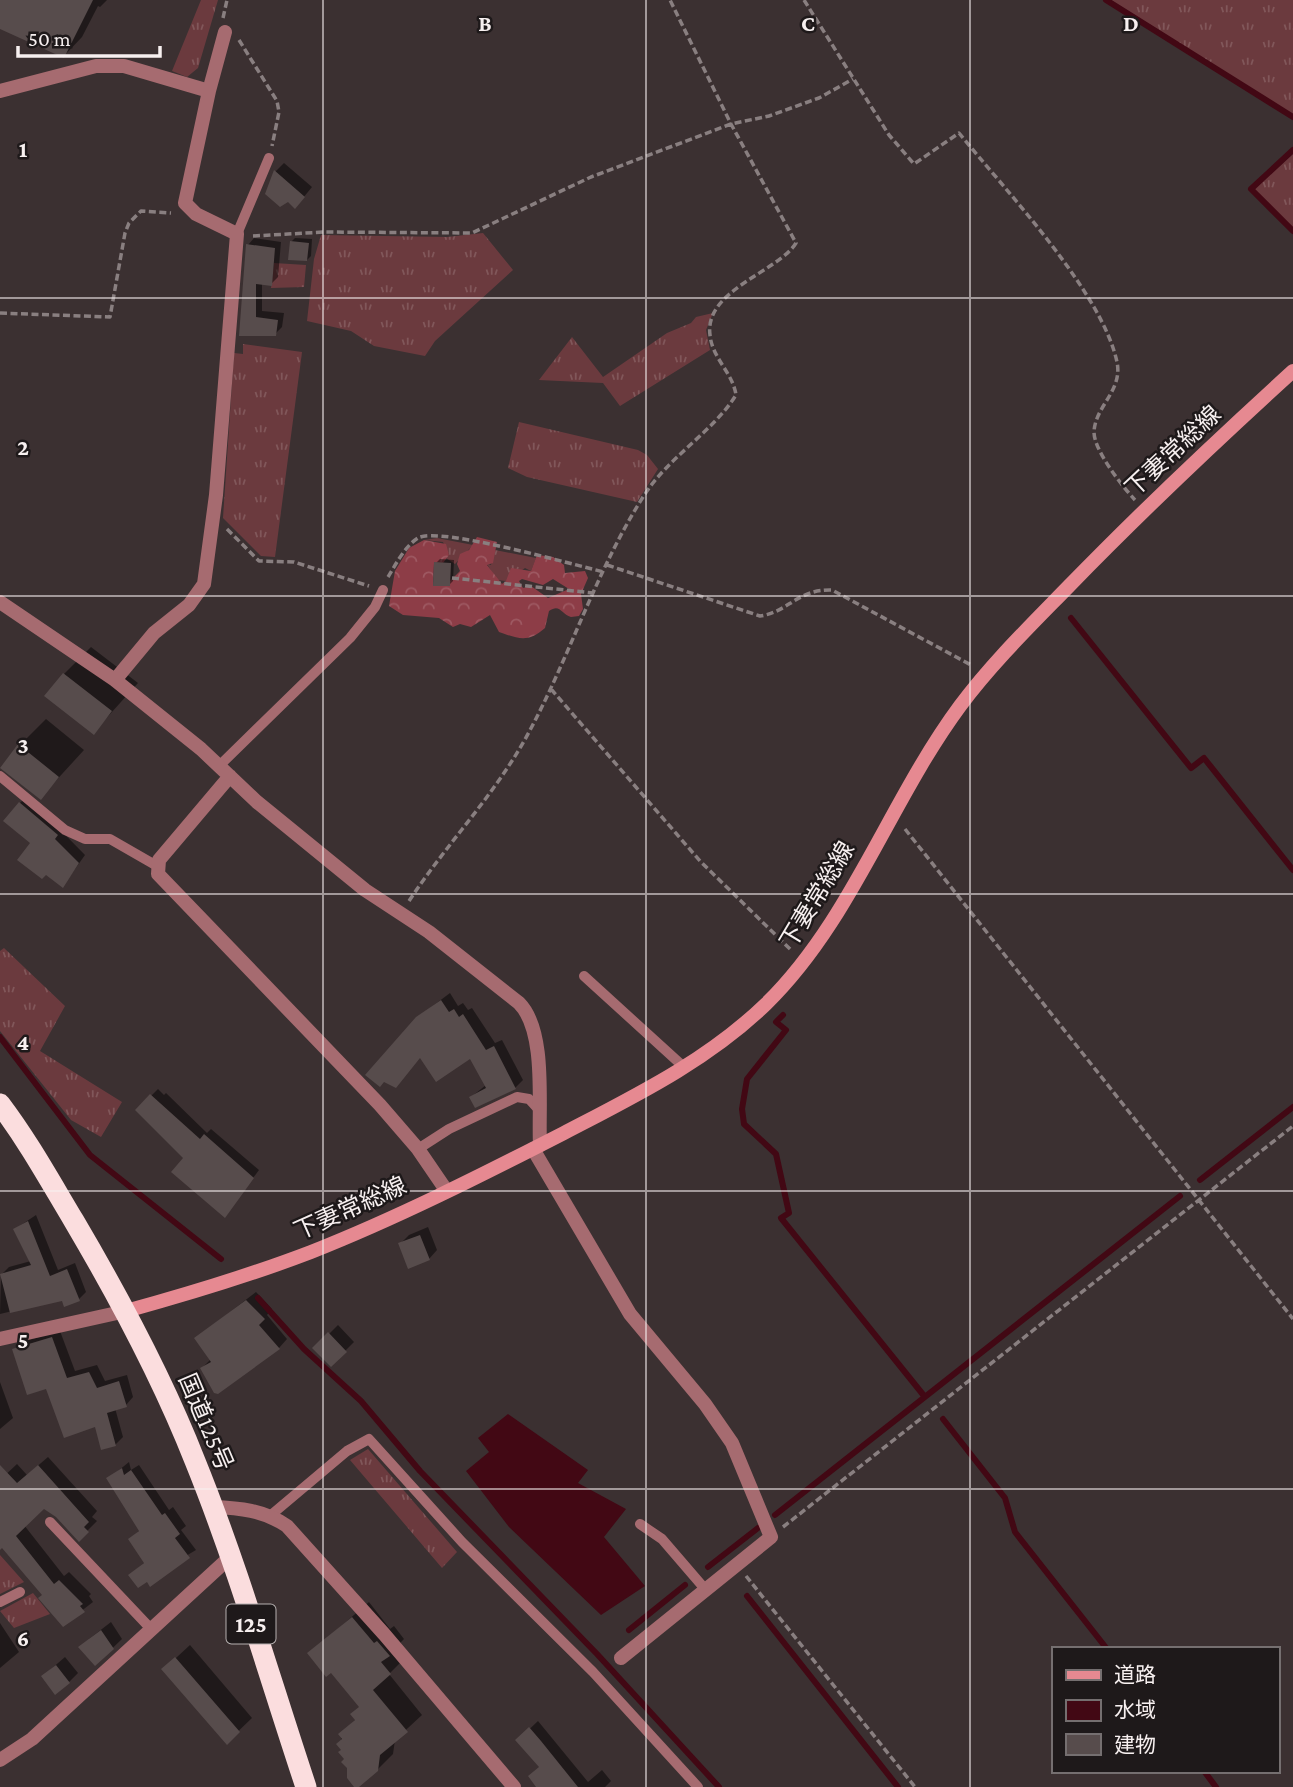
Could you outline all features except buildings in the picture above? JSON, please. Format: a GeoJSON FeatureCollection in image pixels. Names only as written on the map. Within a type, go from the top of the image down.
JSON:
{"type":"FeatureCollection","features":[{"type":"Feature","properties":{"kind":"highway","name":"国道125号"},"geometry":{"type":"LineString","coordinates":[[2,1112],[126,1311],[177,1418],[212,1507],[306,1787]]}},
{"type":"Feature","properties":{"kind":"main road","name":"下妻常総線"},"geometry":{"type":"LineString","coordinates":[[126,1311],[311,1252],[446,1190],[536,1147],[685,1068],[744,1025],[804,964],[892,814],[957,710],[984,674],[1143,510],[1293,371]]}},
{"type":"Feature","properties":{"kind":"street"},"geometry":{"type":"LineString","coordinates":[[115,680],[154,633],[200,593],[206,573],[214,514],[237,233],[189,209],[185,203],[185,191],[209,91],[230,34]]}},
{"type":"Feature","properties":{"kind":"street"},"geometry":{"type":"LineString","coordinates":[[0,91],[96,66],[124,66],[209,91]]}},
{"type":"Feature","properties":{"kind":"street"},"geometry":{"type":"LineString","coordinates":[[0,602],[115,680],[220,765],[268,811],[365,890],[429,932],[527,1011],[537,1058],[539,1110],[536,1147],[630,1314],[705,1404],[732,1443],[771,1537],[621,1658]]}},
{"type":"Feature","properties":{"kind":"street"},"geometry":{"type":"LineString","coordinates":[[230,776],[156,866],[163,880],[339,1061],[418,1149],[446,1190]]}},
{"type":"Feature","properties":{"kind":"street"},"geometry":{"type":"LineString","coordinates":[[0,1339],[126,1311]]}},
{"type":"Feature","properties":{"kind":"street"},"geometry":{"type":"LineString","coordinates":[[212,1507],[242,1508],[271,1515],[287,1526],[384,1634],[513,1787]]}},
{"type":"Feature","properties":{"kind":"street"},"geometry":{"type":"LineString","coordinates":[[0,1760],[32,1739],[229,1558]]}},
{"type":"Feature","properties":{"kind":"lane"},"geometry":{"type":"LineString","coordinates":[[237,233],[269,158]]}},
{"type":"Feature","properties":{"kind":"lane"},"geometry":{"type":"LineString","coordinates":[[220,765],[351,638],[375,607],[383,590]]}},
{"type":"Feature","properties":{"kind":"lane"},"geometry":{"type":"LineString","coordinates":[[0,776],[65,830],[85,839],[110,839],[156,866]]}},
{"type":"Feature","properties":{"kind":"lane"},"geometry":{"type":"LineString","coordinates":[[584,976],[685,1068]]}},
{"type":"Feature","properties":{"kind":"lane"},"geometry":{"type":"LineString","coordinates":[[418,1149],[449,1129],[517,1097],[529,1099],[539,1110]]}},
{"type":"Feature","properties":{"kind":"lane"},"geometry":{"type":"LineString","coordinates":[[271,1515],[347,1451],[369,1439],[462,1542],[593,1672],[698,1787]]}},
{"type":"Feature","properties":{"kind":"lane"},"geometry":{"type":"LineString","coordinates":[[50,1522],[152,1630]]}},
{"type":"Feature","properties":{"kind":"lane"},"geometry":{"type":"LineString","coordinates":[[640,1524],[662,1539],[705,1589]]}},
{"type":"Feature","properties":{"kind":"lane"},"geometry":{"type":"LineString","coordinates":[[0,1602],[20,1592]]}},
{"type":"Feature","properties":{"kind":"path"},"geometry":{"type":"LineString","coordinates":[[400,914],[427,874],[492,792],[551,690],[607,565],[656,478],[736,395],[710,337],[714,314],[735,291],[793,248],[797,241],[731,124],[670,0]]}},
{"type":"Feature","properties":{"kind":"path"},"geometry":{"type":"LineString","coordinates":[[804,0],[889,135],[914,164],[959,133],[1079,283],[1096,310],[1117,363],[1115,390],[1096,424],[1095,439],[1124,488],[1143,510]]}},
{"type":"Feature","properties":{"kind":"path"},"geometry":{"type":"LineString","coordinates":[[230,34],[277,101],[277,131],[269,158]]}},
{"type":"Feature","properties":{"kind":"path"},"geometry":{"type":"LineString","coordinates":[[237,233],[257,236],[324,232],[472,233],[592,177],[731,124],[769,116],[819,98],[853,79]]}},
{"type":"Feature","properties":{"kind":"path"},"geometry":{"type":"LineString","coordinates":[[0,313],[110,317],[129,223],[141,211],[182,214],[189,209]]}},
{"type":"Feature","properties":{"kind":"path"},"geometry":{"type":"LineString","coordinates":[[214,514],[258,561],[294,562],[383,590],[408,547],[427,535],[460,538],[604,572]]}},
{"type":"Feature","properties":{"kind":"path"},"geometry":{"type":"LineString","coordinates":[[607,565],[760,616],[774,612],[809,591],[832,590],[890,619],[984,674]]}},
{"type":"Feature","properties":{"kind":"path"},"geometry":{"type":"LineString","coordinates":[[452,578],[594,593]]}},
{"type":"Feature","properties":{"kind":"path"},"geometry":{"type":"LineString","coordinates":[[551,690],[700,861],[804,964]]}},
{"type":"Feature","properties":{"kind":"path"},"geometry":{"type":"LineString","coordinates":[[892,814],[1293,1319]]}},
{"type":"Feature","properties":{"kind":"path"},"geometry":{"type":"LineString","coordinates":[[771,1537],[1293,1125]]}},
{"type":"Feature","properties":{"kind":"path"},"geometry":{"type":"LineString","coordinates":[[736,1564],[915,1787]]}},
{"type":"Feature","properties":{"kind":"green space"},"geometry":{"type":"Polygon","coordinates":[[[201,0],[218,0],[198,68],[187,77],[172,71],[201,0]]]}},
{"type":"Feature","properties":{"kind":"green space"},"geometry":{"type":"Polygon","coordinates":[[[1111,0],[1293,0],[1293,115],[1111,0]]]}},
{"type":"Feature","properties":{"kind":"green space"},"geometry":{"type":"Polygon","coordinates":[[[1293,154],[1293,228],[1254,189],[1293,154]]]}},
{"type":"Feature","properties":{"kind":"green space"},"geometry":{"type":"Polygon","coordinates":[[[483,233],[513,270],[435,341],[425,356],[374,346],[351,331],[307,321],[314,259],[321,235],[447,237],[483,233]]]}},
{"type":"Feature","properties":{"kind":"green space"},"geometry":{"type":"Polygon","coordinates":[[[274,263],[306,265],[304,287],[271,288],[274,263]]]}},
{"type":"Feature","properties":{"kind":"green space"},"geometry":{"type":"Polygon","coordinates":[[[713,313],[706,330],[710,350],[620,406],[603,383],[539,380],[572,337],[603,377],[667,333],[691,323],[696,317],[713,313]]]}},
{"type":"Feature","properties":{"kind":"green space"},"geometry":{"type":"Polygon","coordinates":[[[243,344],[302,352],[275,557],[261,556],[223,518],[234,353],[243,354],[243,344]]]}},
{"type":"Feature","properties":{"kind":"green space"},"geometry":{"type":"Polygon","coordinates":[[[519,422],[638,450],[647,455],[658,469],[637,502],[527,477],[508,468],[519,422]]]}},
{"type":"Feature","properties":{"kind":"green space"},"geometry":{"type":"Polygon","coordinates":[[[477,537],[497,542],[493,563],[487,565],[502,584],[511,568],[531,571],[537,555],[553,557],[564,565],[565,573],[585,571],[588,578],[581,594],[583,609],[579,616],[571,617],[556,608],[553,609],[549,611],[545,628],[533,636],[523,638],[499,632],[490,615],[471,627],[460,624],[453,627],[439,618],[403,615],[389,606],[395,571],[409,548],[424,540],[446,544],[449,555],[443,563],[434,563],[433,585],[450,586],[450,581],[460,571],[457,564],[460,554],[469,550],[477,537]],[[522,579],[519,581],[523,588],[531,586],[548,598],[569,589],[553,579],[543,585],[522,579]]]}},
{"type":"Feature","properties":{"kind":"green space"},"geometry":{"type":"Polygon","coordinates":[[[437,538],[473,545],[455,564],[446,558],[449,555],[443,542],[424,540],[437,538]]]}},
{"type":"Feature","properties":{"kind":"green space"},"geometry":{"type":"Polygon","coordinates":[[[495,550],[536,558],[531,571],[525,568],[506,581],[497,580],[487,564],[491,565],[495,550]]]}},
{"type":"Feature","properties":{"kind":"green space"},"geometry":{"type":"Polygon","coordinates":[[[4,948],[65,1006],[40,1051],[122,1102],[101,1137],[71,1120],[0,1031],[0,951],[4,948]]]}},
{"type":"Feature","properties":{"kind":"green space"},"geometry":{"type":"Polygon","coordinates":[[[368,1449],[457,1552],[442,1568],[350,1460],[368,1449]]]}},
{"type":"Feature","properties":{"kind":"green space"},"geometry":{"type":"Polygon","coordinates":[[[0,1555],[24,1582],[0,1594],[0,1555]]]}},
{"type":"Feature","properties":{"kind":"green space"},"geometry":{"type":"Polygon","coordinates":[[[33,1593],[50,1614],[14,1628],[0,1611],[33,1593]]]}},
{"type":"Feature","properties":{"kind":"water"},"geometry":{"type":"Polygon","coordinates":[[[508,1414],[588,1470],[578,1483],[626,1509],[604,1537],[645,1586],[601,1615],[509,1527],[466,1471],[489,1452],[478,1438],[508,1414]]]}},
{"type":"Feature","properties":{"kind":"waterway"},"geometry":{"type":"LineString","coordinates":[[1106,0],[1293,117]]}},
{"type":"Feature","properties":{"kind":"waterway"},"geometry":{"type":"LineString","coordinates":[[1293,150],[1251,189],[1293,231]]}},
{"type":"Feature","properties":{"kind":"waterway"},"geometry":{"type":"LineString","coordinates":[[1071,618],[1191,768],[1204,758],[1293,870]]}},
{"type":"Feature","properties":{"kind":"waterway"},"geometry":{"type":"LineString","coordinates":[[783,1015],[776,1022],[786,1030],[747,1079],[742,1109],[744,1124],[776,1154],[789,1213],[781,1218],[925,1397]]}},
{"type":"Feature","properties":{"kind":"waterway"},"geometry":{"type":"LineString","coordinates":[[0,1037],[90,1155],[221,1259]]}},
{"type":"Feature","properties":{"kind":"waterway"},"geometry":{"type":"LineString","coordinates":[[1200,1180],[1293,1107]]}},
{"type":"Feature","properties":{"kind":"waterway"},"geometry":{"type":"LineString","coordinates":[[775,1515],[1180,1196]]}},
{"type":"Feature","properties":{"kind":"waterway"},"geometry":{"type":"LineString","coordinates":[[258,1298],[304,1349],[361,1401],[420,1471],[597,1654],[719,1787]]}},
{"type":"Feature","properties":{"kind":"waterway"},"geometry":{"type":"LineString","coordinates":[[943,1419],[1005,1498],[1015,1532],[1105,1647]]}},
{"type":"Feature","properties":{"kind":"waterway"},"geometry":{"type":"LineString","coordinates":[[708,1567],[758,1528]]}},
{"type":"Feature","properties":{"kind":"waterway"},"geometry":{"type":"LineString","coordinates":[[629,1630],[685,1585]]}},
{"type":"Feature","properties":{"kind":"waterway"},"geometry":{"type":"LineString","coordinates":[[747,1596],[898,1787]]}},
{"type":"Feature","properties":{"kind":"waterway"},"geometry":{"type":"LineString","coordinates":[[1206,1773],[1216,1787]]}}]}
